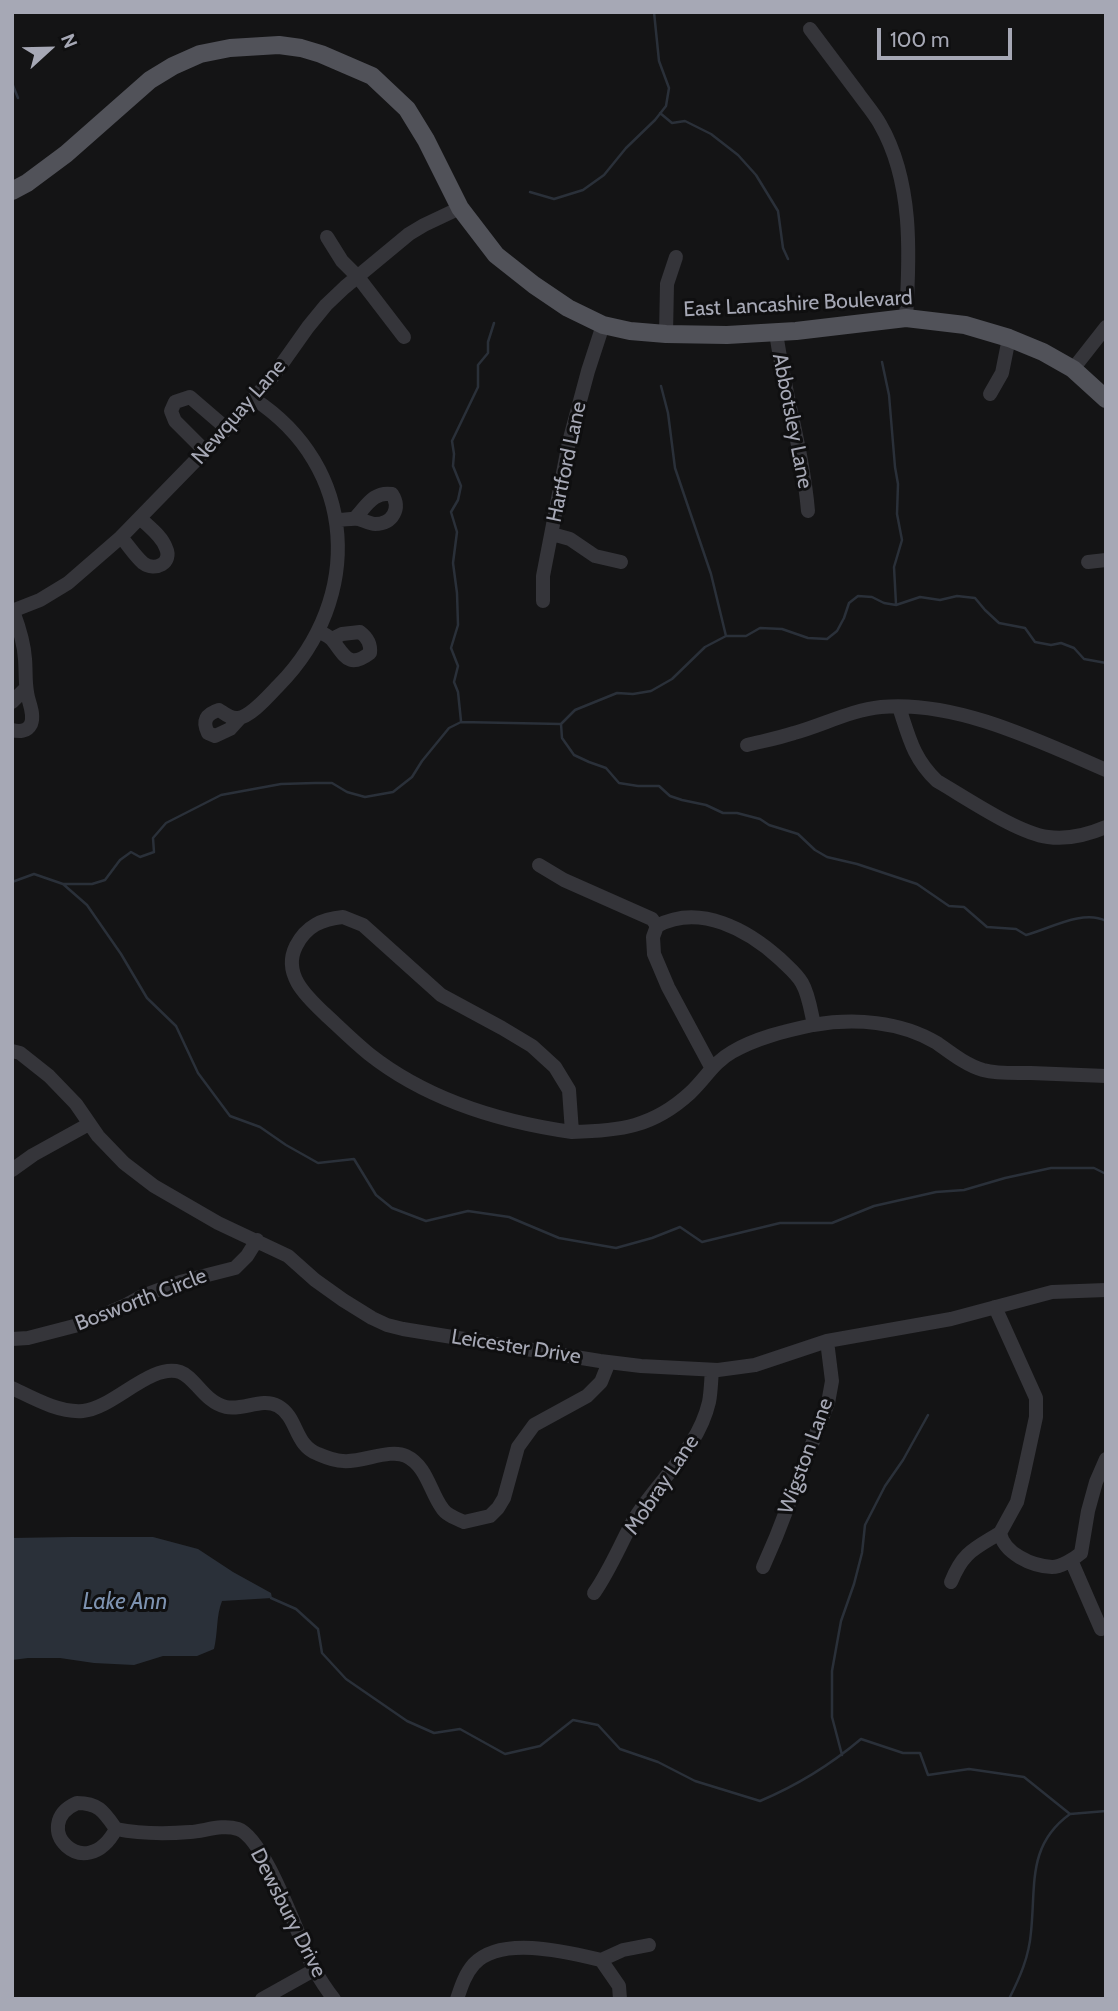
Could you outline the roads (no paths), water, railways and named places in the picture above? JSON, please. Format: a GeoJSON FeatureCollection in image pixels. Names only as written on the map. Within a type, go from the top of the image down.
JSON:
{"type":"FeatureCollection","features":[{"type":"Feature","properties":{"kind":"main road","name":"East Lancashire Boulevard"},"geometry":{"type":"LineString","coordinates":[[12,191],[66,154],[150,80],[173,66],[200,54],[230,48],[279,45],[301,48],[372,76],[407,109],[426,140],[460,208],[496,255],[568,308],[603,325],[630,331],[666,334],[727,335],[796,331],[906,318],[965,325],[1009,338],[1043,352],[1073,369],[1106,399]]}},
{"type":"Feature","properties":{"kind":"street"},"geometry":{"type":"LineString","coordinates":[[810,29],[878,121],[897,162],[907,226],[906,318]]}},
{"type":"Feature","properties":{"kind":"street","name":"Newquay Lane"},"geometry":{"type":"LineString","coordinates":[[13,611],[40,600],[68,583],[121,537],[254,399],[326,305],[409,234],[460,208]]}},
{"type":"Feature","properties":{"kind":"street"},"geometry":{"type":"LineString","coordinates":[[327,237],[342,261],[358,277],[404,337]]}},
{"type":"Feature","properties":{"kind":"street"},"geometry":{"type":"LineString","coordinates":[[666,334],[667,284],[676,257]]}},
{"type":"Feature","properties":{"kind":"street","name":"Hartford Lane"},"geometry":{"type":"LineString","coordinates":[[543,601],[543,576],[569,442],[603,325]]}},
{"type":"Feature","properties":{"kind":"street"},"geometry":{"type":"LineString","coordinates":[[1073,369],[1106,327]]}},
{"type":"Feature","properties":{"kind":"street","name":"Abbotsley Lane"},"geometry":{"type":"LineString","coordinates":[[776,332],[806,487],[808,511]]}},
{"type":"Feature","properties":{"kind":"street"},"geometry":{"type":"LineString","coordinates":[[990,394],[1002,373],[1009,338]]}},
{"type":"Feature","properties":{"kind":"street"},"geometry":{"type":"LineString","coordinates":[[205,451],[175,421],[171,411],[174,402],[190,397],[226,428]]}},
{"type":"Feature","properties":{"kind":"street"},"geometry":{"type":"LineString","coordinates":[[240,718],[249,714],[285,680],[318,631],[330,598],[338,554],[337,520],[318,465],[307,448],[280,419],[254,399]]}},
{"type":"Feature","properties":{"kind":"street"},"geometry":{"type":"LineString","coordinates":[[121,537],[142,562],[151,567],[164,564],[168,556],[166,548],[140,518]]}},
{"type":"Feature","properties":{"kind":"street"},"geometry":{"type":"LineString","coordinates":[[337,520],[355,518]]}},
{"type":"Feature","properties":{"kind":"street"},"geometry":{"type":"LineString","coordinates":[[552,534],[570,539],[595,556],[621,562]]}},
{"type":"Feature","properties":{"kind":"street"},"geometry":{"type":"LineString","coordinates":[[1088,562],[1106,560]]}},
{"type":"Feature","properties":{"kind":"street"},"geometry":{"type":"LineString","coordinates":[[12,730],[27,729],[32,714],[26,688],[23,644],[13,611]]}},
{"type":"Feature","properties":{"kind":"street"},"geometry":{"type":"LineString","coordinates":[[318,631],[332,639]]}},
{"type":"Feature","properties":{"kind":"street"},"geometry":{"type":"LineString","coordinates":[[12,702],[26,688]]}},
{"type":"Feature","properties":{"kind":"street"},"geometry":{"type":"LineString","coordinates":[[747,745],[857,713],[900,707],[938,710],[1022,733],[1106,770]]}},
{"type":"Feature","properties":{"kind":"street"},"geometry":{"type":"LineString","coordinates":[[900,707],[915,754],[924,769],[937,781],[1026,831],[1046,837],[1082,836],[1106,827]]}},
{"type":"Feature","properties":{"kind":"street"},"geometry":{"type":"LineString","coordinates":[[539,865],[564,880],[652,919],[657,926]]}},
{"type":"Feature","properties":{"kind":"street"},"geometry":{"type":"LineString","coordinates":[[572,1132],[569,1090],[555,1066],[532,1046],[441,995],[363,925],[343,917],[327,919],[312,926],[300,938],[293,951],[292,972],[306,996],[369,1054],[419,1086],[461,1104],[545,1128],[572,1132],[608,1131],[640,1124],[668,1111],[730,1053],[756,1041],[814,1025],[851,1021],[911,1031],[983,1070],[1106,1076]]}},
{"type":"Feature","properties":{"kind":"street"},"geometry":{"type":"LineString","coordinates":[[711,1068],[668,987],[654,954],[653,937],[657,926],[678,917],[695,917],[731,925],[764,945],[792,970],[802,983],[814,1025]]}},
{"type":"Feature","properties":{"kind":"street","name":"Leicester Drive"},"geometry":{"type":"LineString","coordinates":[[12,1051],[20,1053],[49,1076],[76,1104],[89,1124],[124,1163],[154,1186],[218,1223],[288,1256],[343,1300],[387,1325],[610,1362],[712,1370],[755,1365],[827,1341],[937,1322],[1052,1292],[1106,1290]]}},
{"type":"Feature","properties":{"kind":"street"},"geometry":{"type":"LineString","coordinates":[[12,1170],[33,1155],[89,1124]]}},
{"type":"Feature","properties":{"kind":"street","name":"Bosworth Circle"},"geometry":{"type":"LineString","coordinates":[[12,1339],[29,1338],[82,1324],[142,1296],[180,1282],[235,1268],[257,1240]]}},
{"type":"Feature","properties":{"kind":"street"},"geometry":{"type":"LineString","coordinates":[[951,1582],[958,1565],[969,1552],[1000,1533],[1017,1502],[1037,1417],[1036,1398],[995,1307]]}},
{"type":"Feature","properties":{"kind":"street","name":"Wigston Lane"},"geometry":{"type":"LineString","coordinates":[[763,1567],[828,1403],[832,1381],[827,1341]]}},
{"type":"Feature","properties":{"kind":"street"},"geometry":{"type":"LineString","coordinates":[[12,1388],[64,1410],[84,1411],[106,1404],[156,1374],[181,1372],[213,1402],[225,1407],[237,1408],[267,1403],[278,1405],[291,1420],[299,1438],[316,1454],[342,1461],[387,1454],[405,1455],[418,1465],[442,1510],[464,1522],[490,1516],[498,1508],[504,1498],[518,1447],[534,1425],[587,1395],[601,1382],[610,1362]]}},
{"type":"Feature","properties":{"kind":"street","name":"Mobray Lane"},"geometry":{"type":"LineString","coordinates":[[594,1593],[606,1577],[634,1521],[685,1454],[705,1417],[712,1370]]}},
{"type":"Feature","properties":{"kind":"street"},"geometry":{"type":"LineString","coordinates":[[1000,1533],[1002,1542],[1010,1551],[1030,1562],[1054,1567],[1071,1560],[1081,1553],[1088,1511],[1106,1459]]}},
{"type":"Feature","properties":{"kind":"street"},"geometry":{"type":"LineString","coordinates":[[1071,1560],[1101,1629]]}},
{"type":"Feature","properties":{"kind":"street","name":"Dewsbury Drive"},"geometry":{"type":"LineString","coordinates":[[116,1829],[162,1834],[219,1827],[237,1829],[247,1835],[264,1856],[314,1970],[334,1999]]}},
{"type":"Feature","properties":{"kind":"street"},"geometry":{"type":"LineString","coordinates":[[457,1999],[474,1964],[492,1952],[533,1948],[601,1960],[623,1950],[649,1945]]}},
{"type":"Feature","properties":{"kind":"street"},"geometry":{"type":"LineString","coordinates":[[601,1960],[619,1986],[620,1999]]}},
{"type":"Feature","properties":{"kind":"street"},"geometry":{"type":"LineString","coordinates":[[262,1999],[314,1970]]}},
{"type":"Feature","properties":{"kind":"water","name":"Lake Ann"},"geometry":{"type":"Polygon","coordinates":[[[153,1537],[198,1549],[271,1593],[272,1598],[222,1601],[214,1649],[197,1656],[163,1656],[134,1665],[60,1658],[12,1660],[12,1538],[153,1537]]]}},
{"type":"Feature","properties":{"kind":"waterway"},"geometry":{"type":"LineString","coordinates":[[530,192],[554,199],[583,190],[604,175],[666,106],[669,88],[659,61],[654,12]]}},
{"type":"Feature","properties":{"kind":"waterway"},"geometry":{"type":"LineString","coordinates":[[12,83],[18,98]]}},
{"type":"Feature","properties":{"kind":"waterway"},"geometry":{"type":"LineString","coordinates":[[660,113],[672,123],[685,121],[711,134],[738,155],[756,175],[778,211],[783,248],[788,259]]}},
{"type":"Feature","properties":{"kind":"waterway"},"geometry":{"type":"LineString","coordinates":[[461,721],[458,692],[454,682],[458,666],[451,648],[458,625],[453,563],[457,532],[451,512],[458,500],[461,486],[453,466],[452,441],[478,387],[478,365],[488,353],[488,342],[494,323]]}},
{"type":"Feature","properties":{"kind":"waterway"},"geometry":{"type":"LineString","coordinates":[[882,362],[889,395],[898,484],[897,514],[902,540],[894,567],[896,604]]}},
{"type":"Feature","properties":{"kind":"waterway"},"geometry":{"type":"LineString","coordinates":[[661,386],[668,413],[675,468],[711,574],[726,636]]}},
{"type":"Feature","properties":{"kind":"waterway"},"geometry":{"type":"LineString","coordinates":[[64,884],[92,884],[105,880],[120,860],[131,852],[140,857],[154,852],[153,838],[166,823],[221,795],[281,784],[315,783],[332,783],[347,792],[365,797],[393,792],[412,777],[449,728],[461,722],[561,724],[575,710],[617,693],[651,691],[672,679],[705,647],[726,636],[746,636],[760,628],[782,629],[808,638],[827,639],[837,631],[849,603],[858,596],[872,597],[896,605],[920,597],[940,600],[957,596],[975,598],[999,623],[1025,628],[1035,642],[1051,645],[1061,643],[1074,648],[1084,659],[1106,663]]}},
{"type":"Feature","properties":{"kind":"waterway"},"geometry":{"type":"LineString","coordinates":[[561,724],[562,738],[574,755],[606,768],[619,783],[659,786],[670,796],[682,800],[706,805],[723,813],[737,813],[760,819],[769,825],[798,834],[827,857],[917,884],[949,906],[964,907],[987,927],[1016,929],[1026,935],[1066,921],[1087,917],[1106,921]]}},
{"type":"Feature","properties":{"kind":"waterway"},"geometry":{"type":"LineString","coordinates":[[12,882],[34,874],[63,884],[87,905],[147,998],[176,1026],[198,1073],[230,1116],[260,1127],[318,1163],[354,1159],[376,1195],[392,1208],[426,1221],[468,1211],[509,1217],[559,1238],[616,1248],[680,1227],[702,1242],[780,1223],[832,1223],[874,1206],[936,1192],[964,1190],[1051,1168],[1094,1168],[1106,1174]]}},
{"type":"Feature","properties":{"kind":"waterway"},"geometry":{"type":"LineString","coordinates":[[842,1755],[832,1717],[832,1671],[841,1621],[862,1553],[865,1525],[928,1415]]}},
{"type":"Feature","properties":{"kind":"waterway"},"geometry":{"type":"LineString","coordinates":[[271,1598],[296,1609],[318,1629],[322,1653],[346,1679],[407,1721],[434,1733],[460,1729],[505,1754],[540,1746],[573,1720],[598,1725],[620,1749],[658,1762],[695,1781],[760,1801],[813,1774],[861,1739],[903,1753],[920,1753],[928,1775],[969,1769],[1024,1777],[1070,1814],[1106,1811]]}},
{"type":"Feature","properties":{"kind":"waterway"},"geometry":{"type":"LineString","coordinates":[[1009,1999],[1028,1950],[1034,1882],[1040,1853],[1046,1839],[1070,1814]]}}]}
